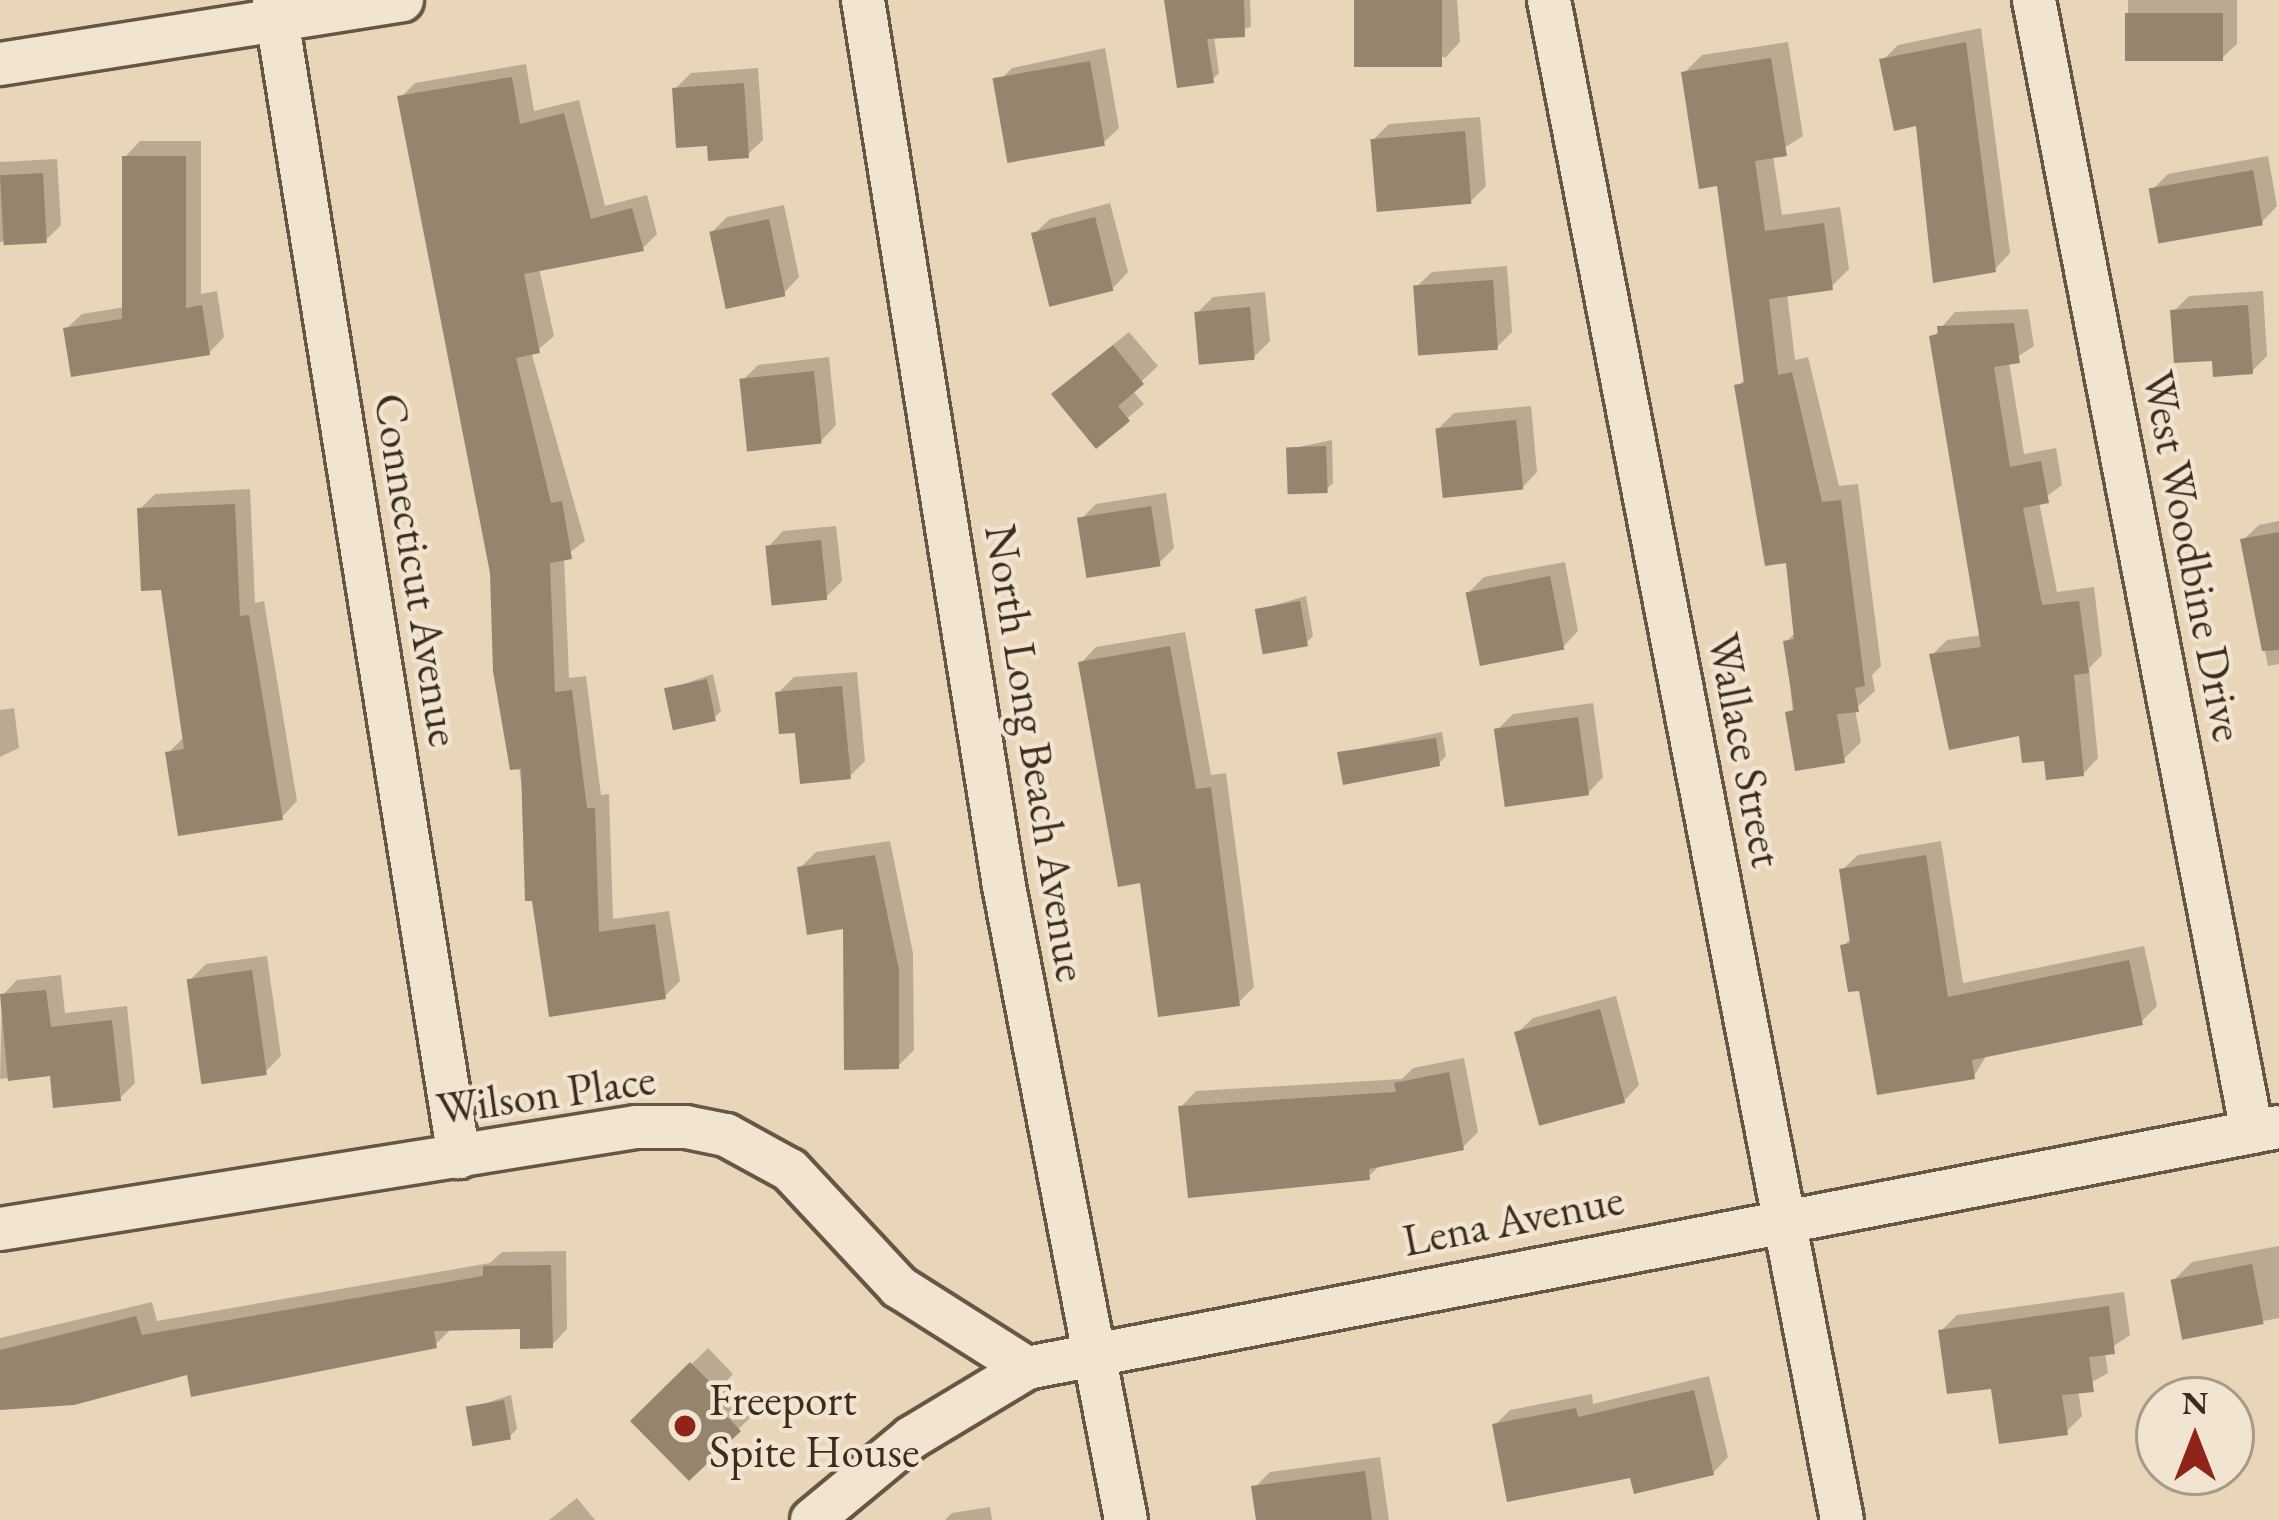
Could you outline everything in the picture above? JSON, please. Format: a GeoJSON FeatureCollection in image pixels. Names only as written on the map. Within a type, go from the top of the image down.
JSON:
{"type":"FeatureCollection","features":[{"type":"Feature","properties":{"kind":"street"},"geometry":{"type":"LineString","coordinates":[[0,64],[276,10],[402,0]]}},
{"type":"Feature","properties":{"kind":"street","name":"North Long Beach Avenue"},"geometry":{"type":"LineString","coordinates":[[863,0],[1004,886],[1126,1520]]}},
{"type":"Feature","properties":{"kind":"street","name":"Wallace Street"},"geometry":{"type":"LineString","coordinates":[[1549,0],[1841,1520]]}},
{"type":"Feature","properties":{"kind":"street","name":"West Woodbine Drive"},"geometry":{"type":"LineString","coordinates":[[2034,0],[2265,1129]]}},
{"type":"Feature","properties":{"kind":"street","name":"Connecticut Avenue"},"geometry":{"type":"LineString","coordinates":[[276,10],[458,1156]]}},
{"type":"Feature","properties":{"kind":"street","name":"Wilson Place"},"geometry":{"type":"LineString","coordinates":[[0,1229],[636,1127],[726,1136],[790,1170],[899,1286],[1027,1368]]}},
{"type":"Feature","properties":{"kind":"street","name":"Lena Avenue"},"geometry":{"type":"LineString","coordinates":[[812,1520],[911,1438],[1027,1368],[2265,1129]]}},
{"type":"Feature","properties":{"kind":"building"},"geometry":{"type":"Polygon","coordinates":[[[1164,0],[1244,0],[1245,37],[1207,39],[1214,83],[1177,88],[1164,0]]]}},
{"type":"Feature","properties":{"kind":"building"},"geometry":{"type":"Polygon","coordinates":[[[1354,0],[1442,0],[1442,67],[1354,67],[1354,0]]]}},
{"type":"Feature","properties":{"kind":"building"},"geometry":{"type":"Polygon","coordinates":[[[2125,13],[2223,13],[2223,61],[2125,61],[2125,13]]]}},
{"type":"Feature","properties":{"kind":"building"},"geometry":{"type":"Polygon","coordinates":[[[1966,42],[1996,272],[1933,283],[1916,126],[1894,131],[1879,59],[1966,42]]]}},
{"type":"Feature","properties":{"kind":"building"},"geometry":{"type":"Polygon","coordinates":[[[1771,58],[1787,156],[1755,161],[1765,231],[1824,223],[1833,290],[1769,299],[1778,375],[1792,372],[1822,502],[1841,500],[1865,686],[1855,688],[1859,712],[1837,714],[1845,763],[1795,771],[1785,712],[1794,710],[1783,641],[1794,639],[1786,563],[1765,566],[1734,385],[1744,383],[1717,186],[1699,189],[1681,72],[1771,58]]]}},
{"type":"Feature","properties":{"kind":"building"},"geometry":{"type":"Polygon","coordinates":[[[1090,61],[1105,146],[1007,163],[993,78],[1090,61]]]}},
{"type":"Feature","properties":{"kind":"building"},"geometry":{"type":"Polygon","coordinates":[[[512,77],[520,124],[564,113],[591,219],[632,208],[644,251],[524,274],[540,353],[516,358],[551,503],[562,501],[572,559],[550,563],[555,692],[572,690],[587,808],[595,808],[599,932],[655,924],[666,999],[549,1017],[532,901],[525,901],[521,769],[510,770],[493,671],[490,573],[397,96],[512,77]]]}},
{"type":"Feature","properties":{"kind":"building"},"geometry":{"type":"Polygon","coordinates":[[[744,83],[749,158],[708,161],[707,146],[676,148],[672,88],[744,83]]]}},
{"type":"Feature","properties":{"kind":"building"},"geometry":{"type":"Polygon","coordinates":[[[1465,131],[1471,204],[1377,212],[1370,139],[1465,131]]]}},
{"type":"Feature","properties":{"kind":"building"},"geometry":{"type":"Polygon","coordinates":[[[122,156],[186,156],[186,308],[202,305],[210,355],[71,377],[63,328],[122,319],[122,156]]]}},
{"type":"Feature","properties":{"kind":"building"},"geometry":{"type":"Polygon","coordinates":[[[2253,170],[2263,225],[2158,244],[2149,188],[2253,170]]]}},
{"type":"Feature","properties":{"kind":"building"},"geometry":{"type":"Polygon","coordinates":[[[43,173],[47,243],[4,245],[0,175],[43,173]]]}},
{"type":"Feature","properties":{"kind":"building"},"geometry":{"type":"Polygon","coordinates":[[[1095,217],[1113,291],[1049,307],[1031,233],[1095,217]]]}},
{"type":"Feature","properties":{"kind":"building"},"geometry":{"type":"Polygon","coordinates":[[[769,219],[785,296],[726,309],[709,232],[769,219]]]}},
{"type":"Feature","properties":{"kind":"building"},"geometry":{"type":"Polygon","coordinates":[[[1493,280],[1498,350],[1418,355],[1413,286],[1493,280]]]}},
{"type":"Feature","properties":{"kind":"building"},"geometry":{"type":"Polygon","coordinates":[[[2248,305],[2253,374],[2213,377],[2212,361],[2174,363],[2170,310],[2248,305]]]}},
{"type":"Feature","properties":{"kind":"building"},"geometry":{"type":"Polygon","coordinates":[[[1250,307],[1255,360],[1199,365],[1194,312],[1250,307]]]}},
{"type":"Feature","properties":{"kind":"building"},"geometry":{"type":"Polygon","coordinates":[[[2014,323],[2020,363],[1994,367],[2010,467],[2041,461],[2049,503],[2023,508],[2042,605],[2079,601],[2089,673],[2074,675],[2084,776],[2046,780],[2044,761],[2022,763],[2019,736],[1949,750],[1929,654],[1981,647],[1929,336],[1938,334],[1937,326],[2014,323]]]}},
{"type":"Feature","properties":{"kind":"building"},"geometry":{"type":"Polygon","coordinates":[[[1113,345],[1144,384],[1118,406],[1130,421],[1096,449],[1051,394],[1113,345]]]}},
{"type":"Feature","properties":{"kind":"building"},"geometry":{"type":"Polygon","coordinates":[[[814,371],[822,444],[747,451],[739,379],[814,371]]]}},
{"type":"Feature","properties":{"kind":"building"},"geometry":{"type":"Polygon","coordinates":[[[1516,420],[1523,490],[1443,498],[1435,428],[1516,420]]]}},
{"type":"Feature","properties":{"kind":"building"},"geometry":{"type":"Polygon","coordinates":[[[1326,446],[1328,493],[1288,494],[1286,447],[1326,446]]]}},
{"type":"Feature","properties":{"kind":"building"},"geometry":{"type":"Polygon","coordinates":[[[235,504],[240,616],[249,615],[283,820],[178,836],[165,752],[184,749],[161,590],[141,591],[137,508],[235,504]]]}},
{"type":"Feature","properties":{"kind":"building"},"geometry":{"type":"Polygon","coordinates":[[[1151,506],[1161,566],[1086,578],[1077,518],[1151,506]]]}},
{"type":"Feature","properties":{"kind":"building"},"geometry":{"type":"Polygon","coordinates":[[[2279,532],[2279,650],[2262,651],[2240,539],[2279,532]]]}},
{"type":"Feature","properties":{"kind":"building"},"geometry":{"type":"Polygon","coordinates":[[[821,540],[827,600],[772,606],[765,546],[821,540]]]}},
{"type":"Feature","properties":{"kind":"building"},"geometry":{"type":"Polygon","coordinates":[[[1550,576],[1564,650],[1480,666],[1466,592],[1550,576]]]}},
{"type":"Feature","properties":{"kind":"building"},"geometry":{"type":"Polygon","coordinates":[[[1300,601],[1308,646],[1263,654],[1255,609],[1300,601]]]}},
{"type":"Feature","properties":{"kind":"building"},"geometry":{"type":"Polygon","coordinates":[[[1170,646],[1196,789],[1211,787],[1240,1006],[1158,1017],[1140,883],[1118,887],[1078,662],[1170,646]]]}},
{"type":"Feature","properties":{"kind":"building"},"geometry":{"type":"Polygon","coordinates":[[[707,679],[716,721],[673,730],[664,688],[707,679]]]}},
{"type":"Feature","properties":{"kind":"building"},"geometry":{"type":"Polygon","coordinates":[[[842,686],[851,779],[800,784],[795,733],[779,734],[775,692],[842,686]]]}},
{"type":"Feature","properties":{"kind":"building"},"geometry":{"type":"Polygon","coordinates":[[[1578,717],[1589,795],[1505,807],[1494,729],[1578,717]]]}},
{"type":"Feature","properties":{"kind":"building"},"geometry":{"type":"Polygon","coordinates":[[[1436,738],[1440,766],[1343,785],[1337,752],[1436,738]]]}},
{"type":"Feature","properties":{"kind":"building"},"geometry":{"type":"Polygon","coordinates":[[[875,855],[899,970],[899,1069],[844,1070],[843,929],[807,935],[797,867],[875,855]]]}},
{"type":"Feature","properties":{"kind":"building"},"geometry":{"type":"Polygon","coordinates":[[[1926,855],[1948,997],[2129,960],[2143,1025],[1972,1060],[1975,1079],[1877,1095],[1859,991],[1848,992],[1840,945],[1850,943],[1839,869],[1926,855]]]}},
{"type":"Feature","properties":{"kind":"building"},"geometry":{"type":"Polygon","coordinates":[[[252,970],[267,1075],[201,1084],[187,979],[252,970]]]}},
{"type":"Feature","properties":{"kind":"building"},"geometry":{"type":"Polygon","coordinates":[[[46,990],[51,1027],[112,1020],[121,1101],[53,1108],[50,1076],[8,1081],[0,994],[46,990]]]}},
{"type":"Feature","properties":{"kind":"building"},"geometry":{"type":"Polygon","coordinates":[[[1600,1009],[1625,1103],[1539,1126],[1514,1032],[1600,1009]]]}},
{"type":"Feature","properties":{"kind":"building"},"geometry":{"type":"Polygon","coordinates":[[[1449,1072],[1464,1150],[1369,1169],[1370,1180],[1188,1198],[1178,1106],[1396,1092],[1394,1083],[1449,1072]]]}},
{"type":"Feature","properties":{"kind":"building"},"geometry":{"type":"Polygon","coordinates":[[[2252,1264],[2264,1324],[2182,1340],[2171,1280],[2252,1264]]]}},
{"type":"Feature","properties":{"kind":"building"},"geometry":{"type":"Polygon","coordinates":[[[551,1265],[553,1348],[520,1349],[520,1329],[434,1331],[437,1348],[191,1397],[187,1375],[74,1405],[0,1410],[0,1350],[136,1316],[142,1335],[483,1276],[483,1266],[551,1265]]]}},
{"type":"Feature","properties":{"kind":"building"},"geometry":{"type":"Polygon","coordinates":[[[2109,1306],[2115,1354],[2089,1357],[2094,1392],[2062,1395],[2068,1435],[1999,1444],[1991,1389],[1947,1394],[1938,1330],[2109,1306]]]}},
{"type":"Feature","properties":{"kind":"building","name":"Freeport Spite House"},"geometry":{"type":"Polygon","coordinates":[[[690,1362],[720,1392],[711,1400],[741,1431],[689,1481],[630,1421],[690,1362]]]}},
{"type":"Feature","properties":{"kind":"building"},"geometry":{"type":"Polygon","coordinates":[[[1694,1390],[1714,1475],[1634,1494],[1630,1478],[1507,1502],[1492,1424],[1576,1408],[1578,1417],[1694,1390]]]}},
{"type":"Feature","properties":{"kind":"building"},"geometry":{"type":"Polygon","coordinates":[[[504,1400],[511,1439],[473,1446],[466,1407],[504,1400]]]}},
{"type":"Feature","properties":{"kind":"building"},"geometry":{"type":"Polygon","coordinates":[[[1365,1471],[1372,1520],[1256,1520],[1251,1486],[1365,1471]]]}},
{"type":"Feature","properties":{"kind":"place","name":"Freeport Spite House"},"geometry":{"type":"Point","coordinates":[685,1426]}}]}
